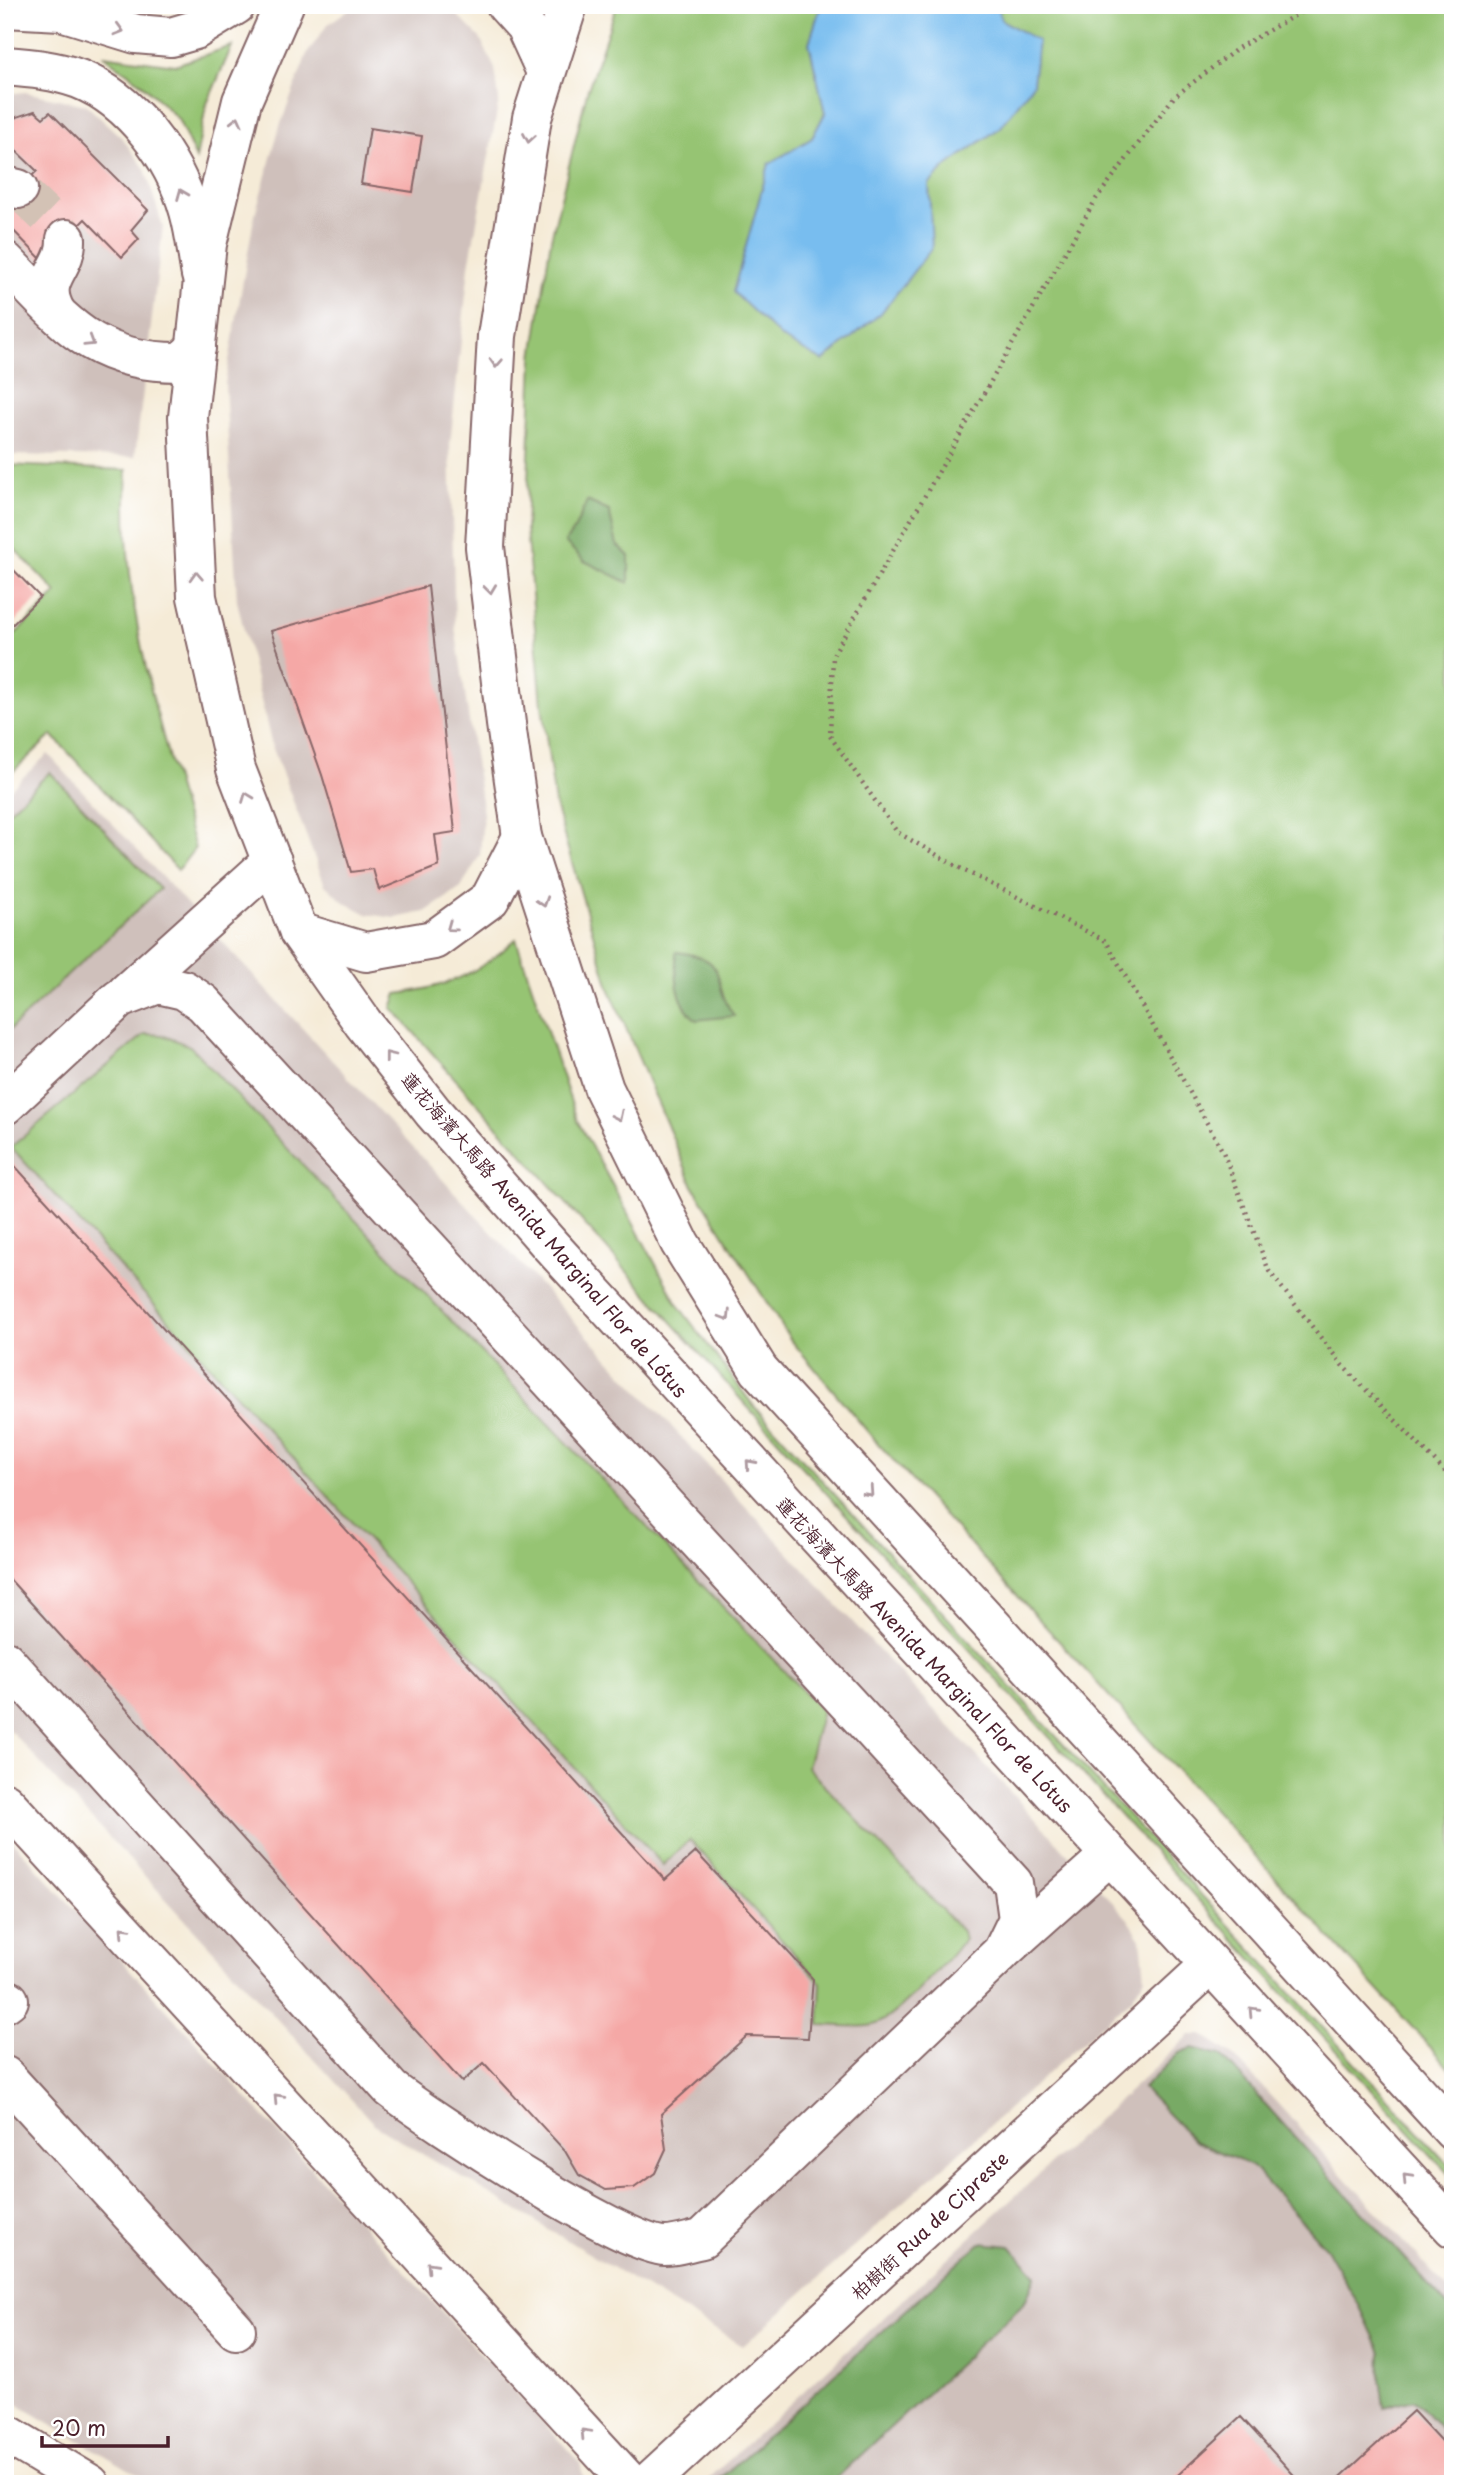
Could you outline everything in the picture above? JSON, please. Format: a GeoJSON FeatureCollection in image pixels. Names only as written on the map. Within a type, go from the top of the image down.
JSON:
{"type":"FeatureCollection","features":[{"type":"Feature","properties":{"kind":"main road"},"geometry":{"type":"LineString","coordinates":[[5,8],[61,11],[136,34],[171,37],[195,30],[236,5]]}},
{"type":"Feature","properties":{"kind":"main road","name":"蓮花海濱大馬路 Avenida Marginal Flor de Lótus"},"geometry":{"type":"LineString","coordinates":[[284,5],[242,101],[207,244],[188,417],[197,597],[236,769],[299,932],[363,1023],[433,1112],[561,1256],[1453,2228]]}},
{"type":"Feature","properties":{"kind":"main road"},"geometry":{"type":"LineString","coordinates":[[506,5],[525,26],[546,72]]}},
{"type":"Feature","properties":{"kind":"main road"},"geometry":{"type":"LineString","coordinates":[[568,5],[532,118],[497,336],[485,547],[522,837],[604,1089],[680,1243],[759,1370],[1453,2131]]}},
{"type":"Feature","properties":{"kind":"main road"},"geometry":{"type":"LineString","coordinates":[[5,66],[37,68],[82,80],[104,93],[151,136],[171,167],[190,212],[202,284]]}},
{"type":"Feature","properties":{"kind":"main road"},"geometry":{"type":"LineString","coordinates":[[56,312],[50,301],[49,284],[65,253],[66,239]]}},
{"type":"Feature","properties":{"kind":"main road"},"geometry":{"type":"LineString","coordinates":[[5,261],[56,312],[96,346],[135,360],[181,362],[195,348]]}},
{"type":"Feature","properties":{"kind":"main road"},"geometry":{"type":"LineString","coordinates":[[299,932],[366,952],[434,940],[490,899],[522,837]]}},
{"type":"Feature","properties":{"kind":"main road"},"geometry":{"type":"LineString","coordinates":[[5,1105],[272,861]]}},
{"type":"Feature","properties":{"kind":"main road"},"geometry":{"type":"LineString","coordinates":[[119,999],[158,984],[184,990],[203,1003],[1013,1883],[1018,1919],[1002,1952]]}},
{"type":"Feature","properties":{"kind":"main road"},"geometry":{"type":"LineString","coordinates":[[5,1660],[391,2089],[421,2113],[618,2231],[664,2246],[702,2239],[1002,1952],[1110,1854]]}},
{"type":"Feature","properties":{"kind":"main road"},"geometry":{"type":"LineString","coordinates":[[5,1802],[631,2484]]}},
{"type":"Feature","properties":{"kind":"main road","name":"柏樹街 Rua de Cipreste"},"geometry":{"type":"LineString","coordinates":[[647,2484],[1210,1965]]}},
{"type":"Feature","properties":{"kind":"main road"},"geometry":{"type":"LineString","coordinates":[[5,2076],[236,2330]]}},
{"type":"Feature","properties":{"kind":"main road"},"geometry":{"type":"LineString","coordinates":[[5,2433],[90,2484]]}},
{"type":"Feature","properties":{"kind":"path"},"geometry":{"type":"LineString","coordinates":[[1313,5],[1238,48],[1174,97],[1096,199],[833,655],[830,736],[897,832],[965,871],[1106,941],[1223,1152],[1269,1271],[1342,1365],[1453,1480]]}},
{"type":"Feature","properties":{"kind":"shaded area"},"geometry":{"type":"Polygon","coordinates":[[[355,5],[439,5],[455,13],[480,38],[495,69],[499,100],[469,266],[450,445],[455,627],[483,814],[480,855],[461,888],[425,912],[395,918],[367,914],[344,902],[325,885],[272,746],[237,601],[225,384],[254,218],[279,129],[307,54],[327,25],[355,5]]]}},
{"type":"Feature","properties":{"kind":"shaded area"},"geometry":{"type":"Polygon","coordinates":[[[25,92],[86,105],[122,138],[145,169],[163,227],[135,457],[5,455],[5,94],[25,92]]]}},
{"type":"Feature","properties":{"kind":"shaded area"},"geometry":{"type":"Polygon","coordinates":[[[48,754],[1128,1919],[1141,1939],[1145,1977],[1132,1998],[743,2346],[375,2125],[5,1725],[5,794],[48,754]]]}},
{"type":"Feature","properties":{"kind":"shaded area"},"geometry":{"type":"Polygon","coordinates":[[[5,1833],[580,2463],[585,2484],[154,2484],[5,2397],[5,1833]]]}},
{"type":"Feature","properties":{"kind":"shaded area"},"geometry":{"type":"Polygon","coordinates":[[[1190,2035],[1203,2035],[1232,2054],[1453,2295],[1453,2484],[703,2484],[1190,2035]]]}},
{"type":"Feature","properties":{"kind":"green space"},"geometry":{"type":"Polygon","coordinates":[[[617,5],[1453,5],[1453,2072],[873,1438],[790,1339],[693,1186],[609,988],[555,805],[542,705],[526,529],[533,357],[551,239],[587,92],[617,5]]]}},
{"type":"Feature","properties":{"kind":"green space"},"geometry":{"type":"Polygon","coordinates":[[[232,46],[206,106],[196,159],[178,119],[140,82],[103,55],[175,65],[232,46]]]}},
{"type":"Feature","properties":{"kind":"green space"},"geometry":{"type":"Polygon","coordinates":[[[5,465],[127,470],[129,566],[144,661],[195,848],[178,870],[52,735],[5,779],[5,644],[57,593],[5,539],[5,465]]]}},
{"type":"Feature","properties":{"kind":"green space"},"geometry":{"type":"Polygon","coordinates":[[[587,501],[609,511],[617,545],[629,556],[629,583],[584,561],[565,542],[575,528],[587,501]]]}},
{"type":"Feature","properties":{"kind":"green space"},"geometry":{"type":"Polygon","coordinates":[[[50,772],[160,889],[5,1034],[5,815],[50,772]]]}},
{"type":"Feature","properties":{"kind":"green space"},"geometry":{"type":"Polygon","coordinates":[[[516,939],[577,1120],[678,1305],[753,1405],[1453,2170],[1453,2179],[745,1404],[392,1008],[397,994],[432,987],[461,977],[489,961],[516,939]]]}},
{"type":"Feature","properties":{"kind":"green space"},"geometry":{"type":"Polygon","coordinates":[[[676,952],[694,955],[713,966],[726,1003],[734,1016],[696,1020],[680,997],[676,952]]]}},
{"type":"Feature","properties":{"kind":"green space"},"geometry":{"type":"Polygon","coordinates":[[[145,1034],[162,1035],[190,1046],[822,1711],[807,1767],[962,1931],[964,1940],[921,1988],[894,2013],[867,2026],[819,2025],[821,1983],[690,1840],[663,1865],[11,1147],[145,1034]]]}},
{"type":"Feature","properties":{"kind":"green space"},"geometry":{"type":"Polygon","coordinates":[[[1192,2048],[1221,2055],[1453,2312],[1453,2442],[1414,2399],[1384,2407],[1380,2379],[1381,2352],[1360,2307],[1326,2248],[1252,2166],[1194,2141],[1143,2088],[1179,2053],[1192,2048]]]}},
{"type":"Feature","properties":{"kind":"green space"},"geometry":{"type":"Polygon","coordinates":[[[980,2243],[1010,2246],[1036,2275],[1025,2302],[830,2484],[714,2484],[980,2243]]]}},
{"type":"Feature","properties":{"kind":"water"},"geometry":{"type":"Polygon","coordinates":[[[821,5],[996,5],[1002,20],[1038,41],[1033,84],[1001,127],[948,165],[929,184],[932,248],[881,313],[823,361],[782,338],[733,292],[769,164],[812,138],[825,113],[809,43],[821,5]]]}},
{"type":"Feature","properties":{"kind":"building"},"geometry":{"type":"Polygon","coordinates":[[[35,111],[43,118],[50,112],[148,210],[131,230],[139,239],[122,257],[85,219],[43,261],[5,222],[5,201],[37,171],[11,146],[5,148],[5,121],[35,111]]]}},
{"type":"Feature","properties":{"kind":"building"},"geometry":{"type":"Polygon","coordinates":[[[370,128],[422,136],[413,192],[361,184],[370,128]]]}},
{"type":"Feature","properties":{"kind":"building"},"geometry":{"type":"Polygon","coordinates":[[[5,561],[40,597],[5,632],[5,561]]]}},
{"type":"Feature","properties":{"kind":"building"},"geometry":{"type":"Polygon","coordinates":[[[428,586],[455,832],[435,835],[439,866],[379,890],[373,869],[351,872],[322,775],[271,631],[428,586]]]}},
{"type":"Feature","properties":{"kind":"building"},"geometry":{"type":"Polygon","coordinates":[[[5,1155],[665,1880],[696,1852],[813,1979],[808,2038],[747,2036],[661,2114],[666,2149],[655,2173],[634,2188],[606,2190],[579,2175],[565,2151],[484,2063],[462,2082],[5,1574],[5,1155]]]}},
{"type":"Feature","properties":{"kind":"building"},"geometry":{"type":"Polygon","coordinates":[[[1413,2411],[1453,2454],[1453,2484],[1333,2484],[1413,2411]]]}},
{"type":"Feature","properties":{"kind":"building"},"geometry":{"type":"Polygon","coordinates":[[[1241,2417],[1302,2484],[1168,2484],[1241,2417]]]}},
{"type":"Feature","properties":{"kind":"tunnel"},"geometry":{"type":"LineString","coordinates":[[18,189],[59,228],[66,239]]}}]}
